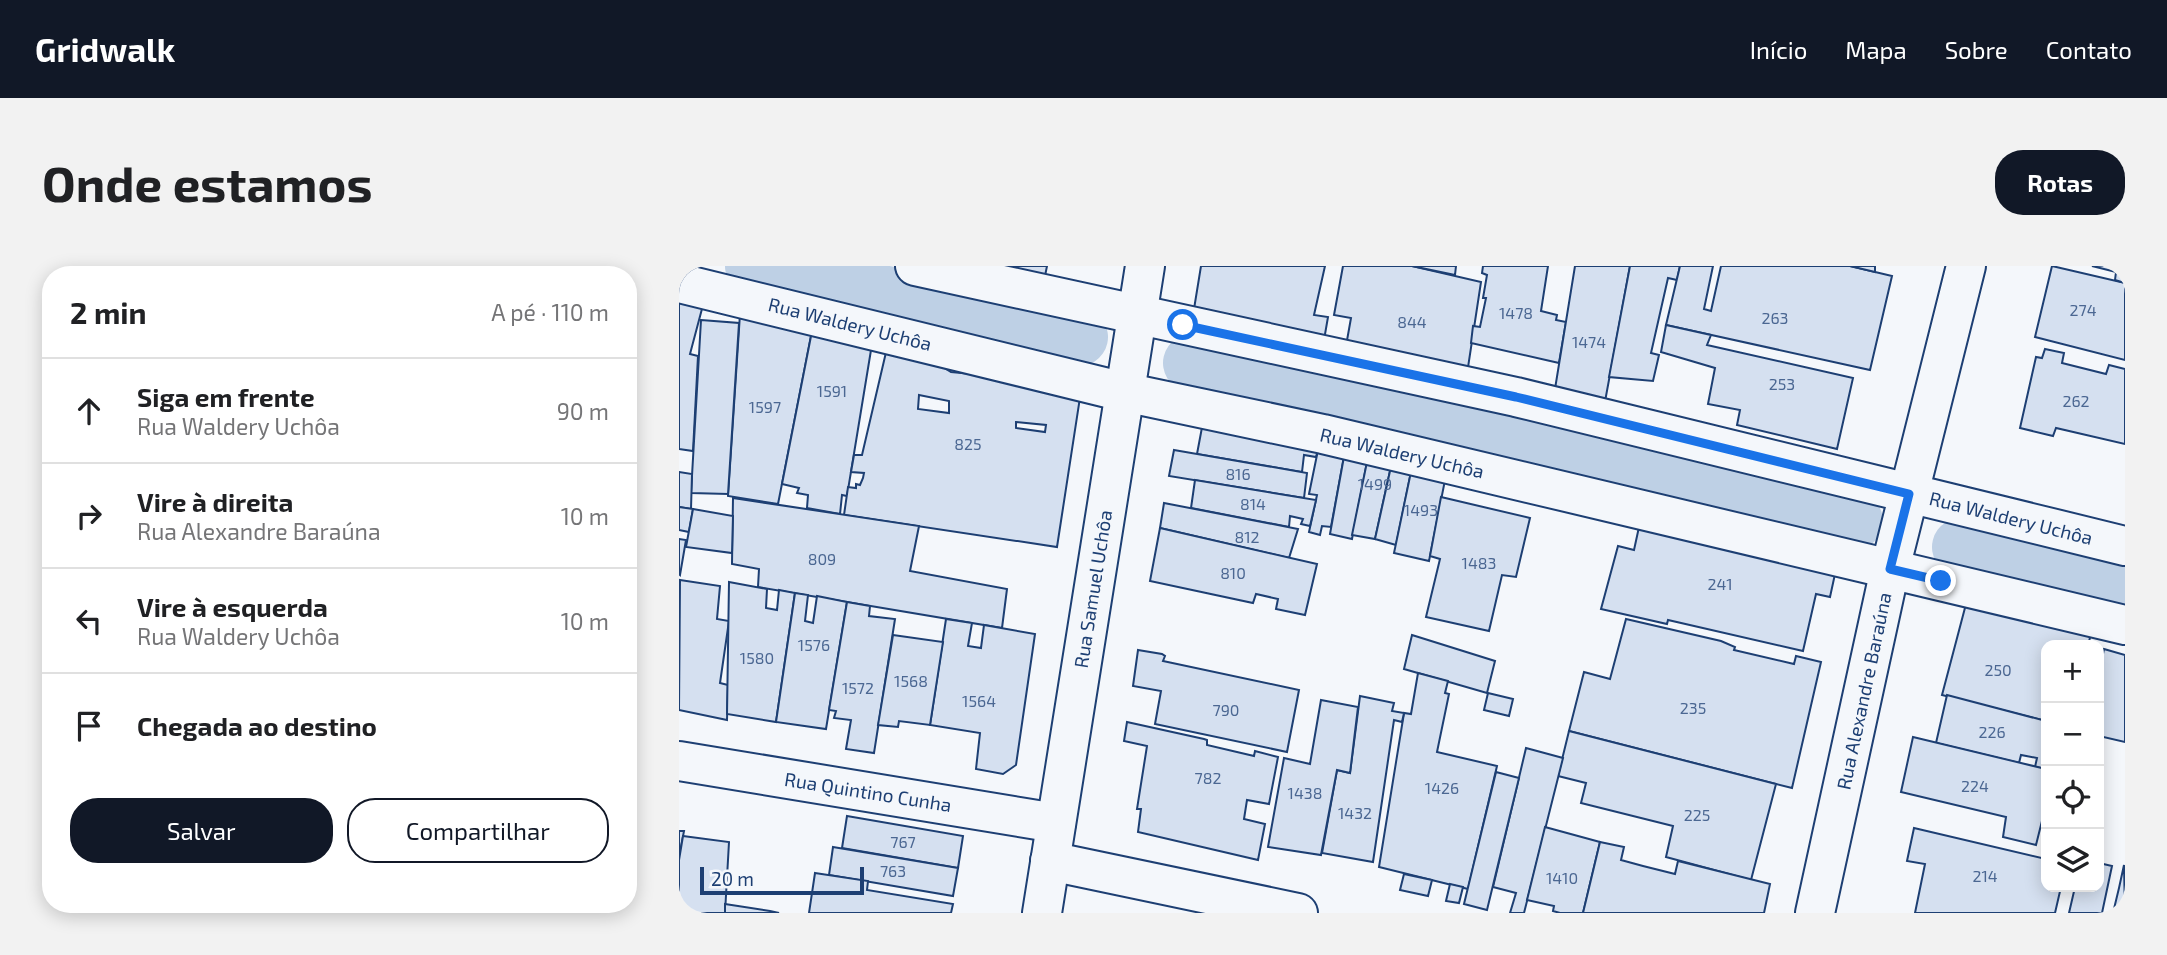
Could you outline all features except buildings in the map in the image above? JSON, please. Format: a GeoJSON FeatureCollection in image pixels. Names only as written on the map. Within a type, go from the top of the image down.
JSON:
{"type":"FeatureCollection","features":[{"type":"Feature","properties":{"kind":"street","name":"Rua Waldery Uchôa"},"geometry":{"type":"LineString","coordinates":[[915,266],[1137,318],[1516,397],[2125,546]]}},
{"type":"Feature","properties":{"kind":"street","name":"Rua Samuel Uchôa"},"geometry":{"type":"LineString","coordinates":[[1042,913],[1145,266]]}},
{"type":"Feature","properties":{"kind":"street","name":"Rua Alexandre Baraúna"},"geometry":{"type":"LineString","coordinates":[[1815,913],[1891,568],[1966,266]]}},
{"type":"Feature","properties":{"kind":"street","name":"Rua Waldery Uchôa"},"geometry":{"type":"LineString","coordinates":[[679,283],[2125,625]]}},
{"type":"Feature","properties":{"kind":"street","name":"Rua Quintino Cunha"},"geometry":{"type":"LineString","coordinates":[[679,761],[1056,823]]}},
{"type":"Feature","properties":{"kind":"street"},"geometry":{"type":"LineString","coordinates":[[1050,861],[1298,913]]}},
{"type":"Feature","properties":{"kind":"waterway"},"geometry":{"type":"LineString","coordinates":[[754,266],[1079,337]]}},
{"type":"Feature","properties":{"kind":"waterway"},"geometry":{"type":"LineString","coordinates":[[1192,363],[1854,521]]}},
{"type":"Feature","properties":{"kind":"waterway"},"geometry":{"type":"LineString","coordinates":[[1961,547],[2125,587]]}},
{"type":"Feature","properties":{"kind":"route"},"geometry":{"type":"LineString","coordinates":[[1183,325],[1516,397],[1909,494],[1890,569],[1941,581]]}}]}
